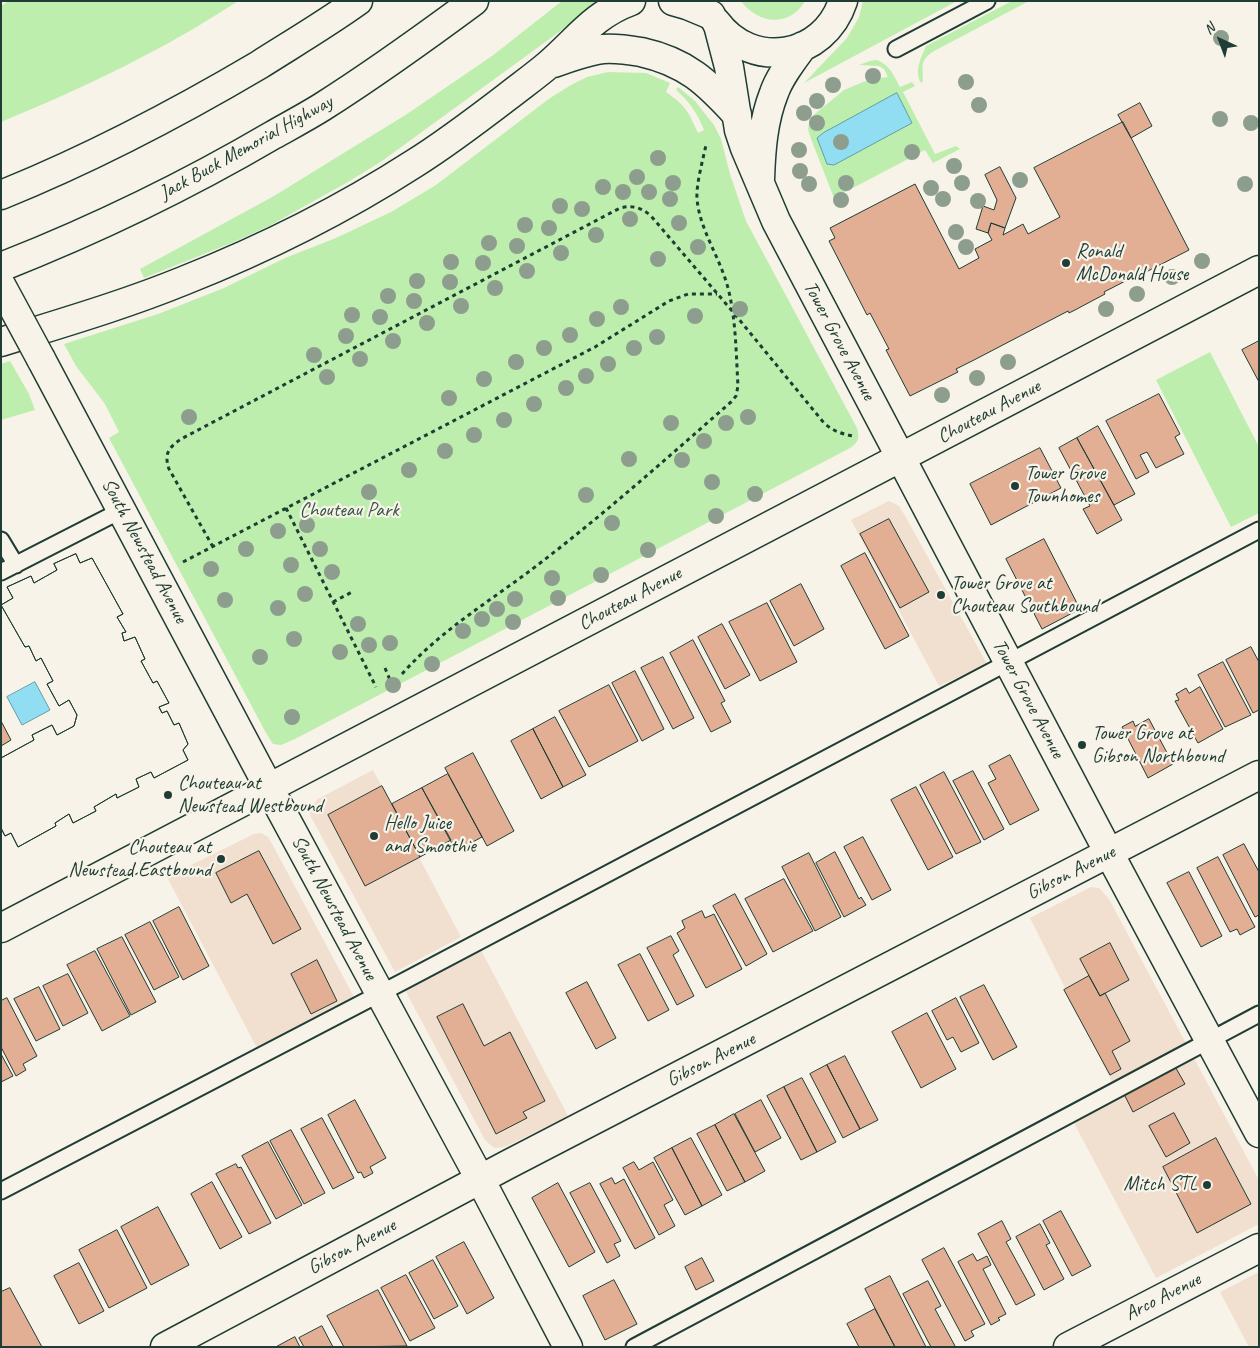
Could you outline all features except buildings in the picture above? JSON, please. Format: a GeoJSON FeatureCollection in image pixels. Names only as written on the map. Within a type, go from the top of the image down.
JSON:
{"type":"FeatureCollection","features":[{"type":"Feature","properties":{"kind":"main road","name":"Jack Buck Memorial Highway"},"geometry":{"type":"LineString","coordinates":[[1,267],[142,206],[234,158],[322,107],[405,52],[474,1]]}},
{"type":"Feature","properties":{"kind":"main road"},"geometry":{"type":"LineString","coordinates":[[1,342],[96,312],[183,281],[310,223],[368,192],[416,163],[480,118],[548,65],[597,19],[616,7],[631,1]]}},
{"type":"Feature","properties":{"kind":"main road"},"geometry":{"type":"LineString","coordinates":[[673,1],[712,14]]}},
{"type":"Feature","properties":{"kind":"main road","name":"Tower Grove Avenue"},"geometry":{"type":"LineString","coordinates":[[712,14],[729,36],[741,45],[755,51],[785,53],[803,46],[822,35],[839,13],[843,1]]}},
{"type":"Feature","properties":{"kind":"main road"},"geometry":{"type":"LineString","coordinates":[[1,195],[27,185],[119,142],[209,95],[297,42],[351,5]]}},
{"type":"Feature","properties":{"kind":"main road","name":"Tower Grove Avenue"},"geometry":{"type":"LineString","coordinates":[[712,14],[728,67],[739,130],[776,220],[1109,853],[1259,1133]]}},
{"type":"Feature","properties":{"kind":"main road","name":"Tower Grove Avenue"},"geometry":{"type":"LineString","coordinates":[[760,182],[764,128],[774,92],[803,46]]}},
{"type":"Feature","properties":{"kind":"main road"},"geometry":{"type":"LineString","coordinates":[[548,65],[580,54],[604,49],[628,49],[654,55],[684,68],[694,75],[737,115]]}},
{"type":"Feature","properties":{"kind":"main road","name":"Chouteau Avenue"},"geometry":{"type":"LineString","coordinates":[[1,928],[1259,270]]}},
{"type":"Feature","properties":{"kind":"main road","name":"South Newstead Avenue"},"geometry":{"type":"LineString","coordinates":[[1,284],[568,1347]]}},
{"type":"Feature","properties":{"kind":"main road","name":"Gibson Avenue"},"geometry":{"type":"LineString","coordinates":[[165,1347],[480,1179],[1259,776]]}},
{"type":"Feature","properties":{"kind":"main road","name":"Arco Avenue"},"geometry":{"type":"LineString","coordinates":[[1068,1347],[1259,1248]]}},
{"type":"Feature","properties":{"kind":"lane"},"geometry":{"type":"LineString","coordinates":[[896,49],[987,1]]}},
{"type":"Feature","properties":{"kind":"lane"},"geometry":{"type":"LineString","coordinates":[[1,572],[122,510]]}},
{"type":"Feature","properties":{"kind":"lane"},"geometry":{"type":"LineString","coordinates":[[1,1191],[1259,530]]}},
{"type":"Feature","properties":{"kind":"lane"},"geometry":{"type":"LineString","coordinates":[[1,540],[16,565]]}},
{"type":"Feature","properties":{"kind":"lane"},"geometry":{"type":"LineString","coordinates":[[634,1347],[1259,1014]]}},
{"type":"Feature","properties":{"kind":"path"},"geometry":{"type":"LineString","coordinates":[[402,674],[425,649],[597,518],[736,396],[738,386],[733,312],[722,270],[707,236],[697,195],[706,145]]}},
{"type":"Feature","properties":{"kind":"path"},"geometry":{"type":"LineString","coordinates":[[213,547],[169,469],[166,460],[173,444],[620,208],[628,206],[639,208],[651,216],[824,423],[837,432],[853,436]]}},
{"type":"Feature","properties":{"kind":"path"},"geometry":{"type":"LineString","coordinates":[[183,562],[595,347],[669,301],[688,294],[717,294]]}},
{"type":"Feature","properties":{"kind":"path"},"geometry":{"type":"LineString","coordinates":[[286,508],[376,687]]}},
{"type":"Feature","properties":{"kind":"path"},"geometry":{"type":"LineString","coordinates":[[333,602],[352,592]]}},
{"type":"Feature","properties":{"kind":"path"},"geometry":{"type":"LineString","coordinates":[[356,660],[361,657]]}},
{"type":"Feature","properties":{"kind":"path"},"geometry":{"type":"LineString","coordinates":[[385,668],[390,680]]}},
{"type":"Feature","properties":{"kind":"shaded area"},"geometry":{"type":"Polygon","coordinates":[[[889,501],[899,506],[904,514],[987,664],[939,686],[851,520],[889,501]]]}},
{"type":"Feature","properties":{"kind":"shaded area"},"geometry":{"type":"Polygon","coordinates":[[[373,770],[461,937],[395,972],[310,815],[311,807],[318,799],[373,770]]]}},
{"type":"Feature","properties":{"kind":"shaded area"},"geometry":{"type":"Polygon","coordinates":[[[261,833],[268,837],[271,842],[354,997],[257,1048],[167,877],[254,834],[261,833]]]}},
{"type":"Feature","properties":{"kind":"shaded area"},"geometry":{"type":"Polygon","coordinates":[[[1091,887],[1099,888],[1109,899],[1259,1180],[1259,1224],[1156,1278],[1073,1121],[1119,1096],[1030,918],[1091,887]]]}},
{"type":"Feature","properties":{"kind":"shaded area"},"geometry":{"type":"Polygon","coordinates":[[[481,950],[568,1116],[505,1147],[494,1148],[485,1140],[405,990],[481,950]]]}},
{"type":"Feature","properties":{"kind":"shaded area"},"geometry":{"type":"Polygon","coordinates":[[[1259,1272],[1259,1347],[1249,1347],[1220,1292],[1259,1272]]]}},
{"type":"Feature","properties":{"kind":"green space"},"geometry":{"type":"Polygon","coordinates":[[[9,1],[238,1],[152,52],[62,96],[1,122],[1,6],[9,1]]]}},
{"type":"Feature","properties":{"kind":"green space"},"geometry":{"type":"Polygon","coordinates":[[[562,1],[602,1],[382,161],[348,182],[269,226],[144,278],[140,269],[274,196],[407,114],[492,56],[562,1]]]}},
{"type":"Feature","properties":{"kind":"green space"},"geometry":{"type":"Polygon","coordinates":[[[741,1],[805,1],[791,16],[773,20],[756,14],[741,1]]]}},
{"type":"Feature","properties":{"kind":"green space"},"geometry":{"type":"Polygon","coordinates":[[[863,1],[957,1],[804,83],[847,38],[859,17],[863,1]]]}},
{"type":"Feature","properties":{"kind":"green space"},"geometry":{"type":"Polygon","coordinates":[[[1012,1],[1029,1],[934,51],[924,61],[923,81],[921,83],[918,69],[926,46],[1012,1]]]}},
{"type":"Feature","properties":{"kind":"green space"},"geometry":{"type":"Polygon","coordinates":[[[877,60],[894,75],[900,87],[912,82],[915,86],[903,92],[935,154],[956,146],[960,149],[933,163],[925,150],[834,198],[808,129],[810,118],[844,90],[868,80],[888,77],[884,69],[879,66],[859,65],[877,60]]]}},
{"type":"Feature","properties":{"kind":"green space","name":"Chouteau Park"},"geometry":{"type":"Polygon","coordinates":[[[608,72],[646,73],[670,83],[666,92],[686,110],[698,133],[704,130],[689,103],[676,90],[678,87],[695,101],[714,125],[721,139],[730,174],[746,221],[857,428],[857,442],[850,448],[295,739],[281,745],[273,744],[109,438],[119,432],[105,404],[76,366],[64,344],[158,314],[224,288],[285,258],[336,238],[391,212],[436,185],[550,98],[587,77],[608,72]]]}},
{"type":"Feature","properties":{"kind":"green space"},"geometry":{"type":"Polygon","coordinates":[[[1210,352],[1259,447],[1259,513],[1231,527],[1156,380],[1210,352]]]}},
{"type":"Feature","properties":{"kind":"green space"},"geometry":{"type":"Polygon","coordinates":[[[10,361],[29,394],[35,410],[1,420],[1,364],[10,361]]]}},
{"type":"Feature","properties":{"kind":"water"},"geometry":{"type":"Polygon","coordinates":[[[897,93],[912,123],[834,165],[827,164],[817,138],[897,93]]]}},
{"type":"Feature","properties":{"kind":"water"},"geometry":{"type":"Polygon","coordinates":[[[35,682],[50,710],[22,725],[7,697],[35,682]]]}},
{"type":"Feature","properties":{"kind":"place","name":"Ronald McDonald House"},"geometry":{"type":"Point","coordinates":[1066,263]}},
{"type":"Feature","properties":{"kind":"place","name":"Tower Grove Townhomes"},"geometry":{"type":"Point","coordinates":[1015,486]}},
{"type":"Feature","properties":{"kind":"place","name":"Tower Grove at Chouteau Southbound"},"geometry":{"type":"Point","coordinates":[941,595]}},
{"type":"Feature","properties":{"kind":"place","name":"Tower Grove at Gibson Northbound"},"geometry":{"type":"Point","coordinates":[1082,745]}},
{"type":"Feature","properties":{"kind":"place","name":"Chouteau at Newstead Westbound"},"geometry":{"type":"Point","coordinates":[168,795]}},
{"type":"Feature","properties":{"kind":"place","name":"Hello Juice and Smoothie"},"geometry":{"type":"Point","coordinates":[374,836]}},
{"type":"Feature","properties":{"kind":"place","name":"Chouteau at Newstead Eastbound"},"geometry":{"type":"Point","coordinates":[221,859]}},
{"type":"Feature","properties":{"kind":"place","name":"Mitch STL"},"geometry":{"type":"Point","coordinates":[1207,1185]}}]}
